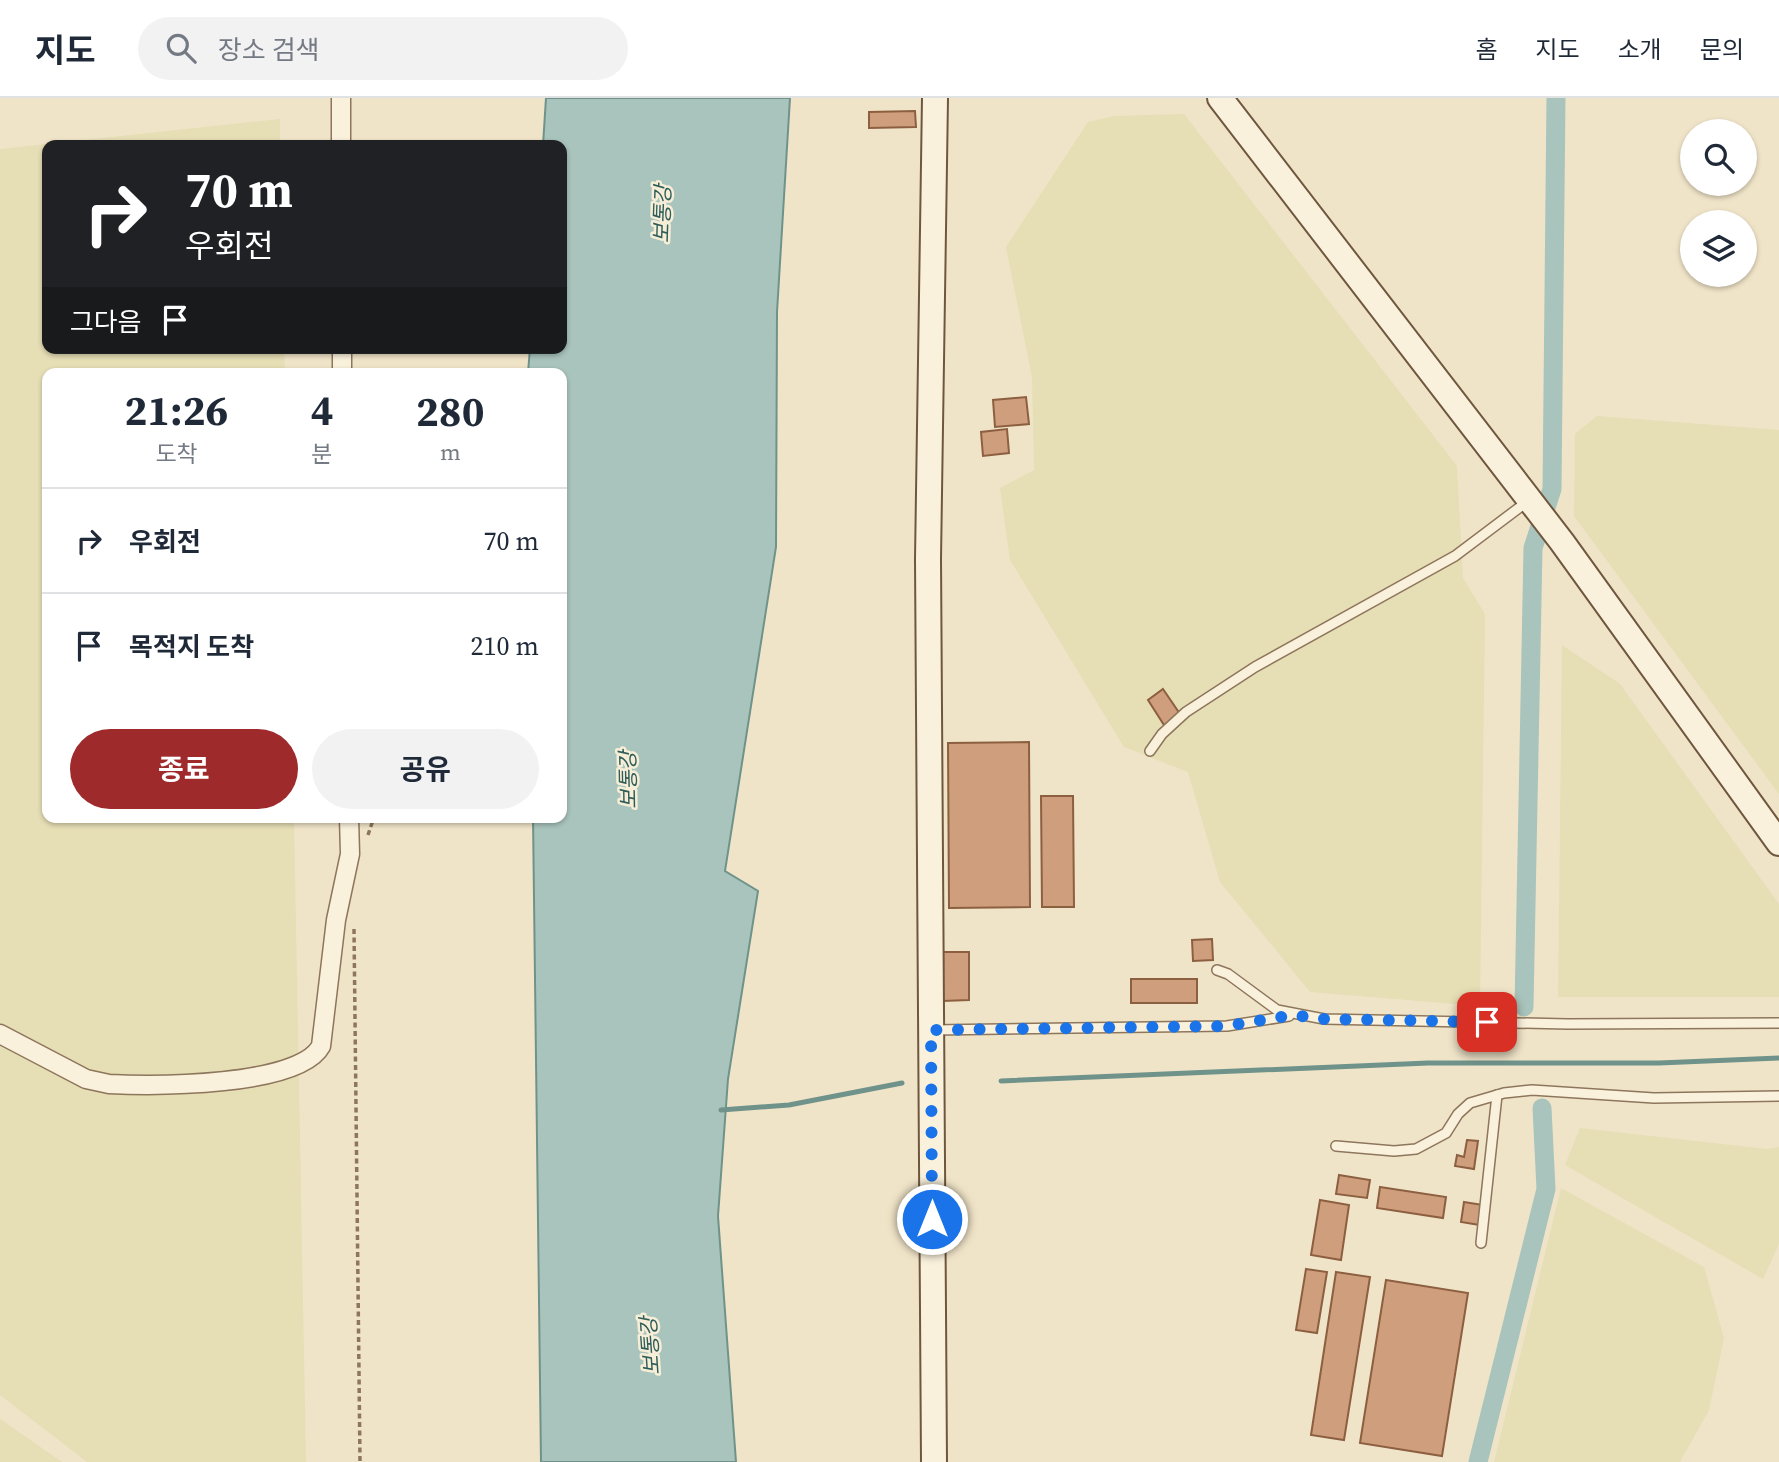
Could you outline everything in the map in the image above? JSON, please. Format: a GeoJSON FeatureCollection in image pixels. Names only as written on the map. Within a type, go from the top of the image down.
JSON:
{"type":"FeatureCollection","features":[{"type":"Feature","properties":{"kind":"main road"},"geometry":{"type":"LineString","coordinates":[[934,1462],[929,559],[935,98]]}},
{"type":"Feature","properties":{"kind":"main road"},"geometry":{"type":"LineString","coordinates":[[1220,98],[1562,542],[1779,843]]}},
{"type":"Feature","properties":{"kind":"street"},"geometry":{"type":"LineString","coordinates":[[341,98],[341,140]]}},
{"type":"Feature","properties":{"kind":"street"},"geometry":{"type":"LineString","coordinates":[[0,1034],[86,1079],[109,1084],[252,1078],[287,1070],[309,1059],[321,1046],[335,920],[350,854],[349,823]]}},
{"type":"Feature","properties":{"kind":"lane"},"geometry":{"type":"LineString","coordinates":[[1150,751],[1162,734],[1186,712],[1255,667],[1455,556],[1530,500]]}},
{"type":"Feature","properties":{"kind":"lane"},"geometry":{"type":"LineString","coordinates":[[1217,970],[1228,974],[1277,1010],[1324,1019],[1779,1023]]}},
{"type":"Feature","properties":{"kind":"lane"},"geometry":{"type":"LineString","coordinates":[[931,1030],[1227,1026],[1293,1015]]}},
{"type":"Feature","properties":{"kind":"lane"},"geometry":{"type":"LineString","coordinates":[[1336,1146],[1394,1151],[1416,1149],[1446,1133],[1458,1114],[1470,1103],[1497,1095],[1532,1090],[1654,1098],[1779,1096]]}},
{"type":"Feature","properties":{"kind":"lane"},"geometry":{"type":"LineString","coordinates":[[1481,1244],[1497,1095]]}},
{"type":"Feature","properties":{"kind":"path"},"geometry":{"type":"LineString","coordinates":[[354,923],[360,1462]]}},
{"type":"Feature","properties":{"kind":"shaded area"},"geometry":{"type":"Polygon","coordinates":[[[1184,114],[1457,466],[1463,578],[1485,614],[1480,1006],[1310,992],[1220,882],[1188,772],[1124,747],[1010,560],[1000,488],[1034,470],[1032,377],[1006,247],[1088,122],[1114,116],[1184,114]]]}},
{"type":"Feature","properties":{"kind":"shaded area"},"geometry":{"type":"Polygon","coordinates":[[[280,119],[280,140],[84,140],[280,119]]]}},
{"type":"Feature","properties":{"kind":"shaded area"},"geometry":{"type":"Polygon","coordinates":[[[42,144],[42,354],[284,354],[285,368],[42,368],[42,823],[294,823],[306,1462],[87,1462],[0,1395],[0,149],[42,144]]]}},
{"type":"Feature","properties":{"kind":"shaded area"},"geometry":{"type":"Polygon","coordinates":[[[1597,416],[1779,430],[1779,794],[1574,516],[1575,434],[1597,416]]]}},
{"type":"Feature","properties":{"kind":"shaded area"},"geometry":{"type":"Polygon","coordinates":[[[1562,645],[1620,684],[1779,904],[1779,997],[1558,997],[1562,645]]]}},
{"type":"Feature","properties":{"kind":"shaded area"},"geometry":{"type":"Polygon","coordinates":[[[1580,1128],[1767,1149],[1779,1147],[1779,1244],[1763,1279],[1565,1165],[1580,1128]]]}},
{"type":"Feature","properties":{"kind":"shaded area"},"geometry":{"type":"Polygon","coordinates":[[[1561,1188],[1704,1267],[1724,1338],[1709,1410],[1680,1462],[1494,1462],[1561,1188]]]}},
{"type":"Feature","properties":{"kind":"shaded area"},"geometry":{"type":"Polygon","coordinates":[[[0,1419],[62,1462],[0,1462],[0,1419]]]}},
{"type":"Feature","properties":{"kind":"water","name":"보통강"},"geometry":{"type":"Polygon","coordinates":[[[546,98],[790,98],[777,312],[776,547],[725,871],[758,891],[728,1079],[718,1216],[736,1462],[541,1462],[533,823],[567,823],[567,368],[528,368],[530,354],[567,354],[567,140],[543,140],[546,98]]]}},
{"type":"Feature","properties":{"kind":"building"},"geometry":{"type":"Polygon","coordinates":[[[915,111],[916,127],[869,128],[869,112],[915,111]]]}},
{"type":"Feature","properties":{"kind":"building"},"geometry":{"type":"Polygon","coordinates":[[[1026,397],[1029,424],[995,427],[993,400],[1026,397]]]}},
{"type":"Feature","properties":{"kind":"building"},"geometry":{"type":"Polygon","coordinates":[[[1007,429],[1009,453],[983,456],[981,432],[1007,429]]]}},
{"type":"Feature","properties":{"kind":"building"},"geometry":{"type":"Polygon","coordinates":[[[1163,689],[1180,714],[1164,725],[1148,700],[1163,689]]]}},
{"type":"Feature","properties":{"kind":"building"},"geometry":{"type":"Polygon","coordinates":[[[1029,742],[1030,907],[949,908],[948,743],[1029,742]]]}},
{"type":"Feature","properties":{"kind":"building"},"geometry":{"type":"Polygon","coordinates":[[[1041,796],[1073,796],[1074,907],[1042,907],[1041,796]]]}},
{"type":"Feature","properties":{"kind":"building"},"geometry":{"type":"Polygon","coordinates":[[[1212,939],[1213,960],[1193,961],[1192,940],[1212,939]]]}},
{"type":"Feature","properties":{"kind":"building"},"geometry":{"type":"Polygon","coordinates":[[[942,952],[969,952],[969,1000],[943,1001],[942,952]]]}},
{"type":"Feature","properties":{"kind":"building"},"geometry":{"type":"Polygon","coordinates":[[[1131,979],[1197,979],[1197,1003],[1131,1003],[1131,979]]]}},
{"type":"Feature","properties":{"kind":"building"},"geometry":{"type":"Polygon","coordinates":[[[1467,1140],[1478,1141],[1474,1169],[1455,1166],[1457,1155],[1464,1157],[1467,1140]]]}},
{"type":"Feature","properties":{"kind":"building"},"geometry":{"type":"Polygon","coordinates":[[[1339,1175],[1370,1180],[1367,1198],[1336,1194],[1339,1175]]]}},
{"type":"Feature","properties":{"kind":"building"},"geometry":{"type":"Polygon","coordinates":[[[1380,1187],[1446,1197],[1443,1218],[1377,1208],[1380,1187]]]}},
{"type":"Feature","properties":{"kind":"building"},"geometry":{"type":"Polygon","coordinates":[[[1320,1200],[1349,1205],[1341,1260],[1311,1255],[1320,1200]]]}},
{"type":"Feature","properties":{"kind":"building"},"geometry":{"type":"Polygon","coordinates":[[[1464,1202],[1483,1205],[1480,1225],[1461,1222],[1464,1202]]]}},
{"type":"Feature","properties":{"kind":"building"},"geometry":{"type":"Polygon","coordinates":[[[1306,1269],[1327,1272],[1317,1333],[1296,1330],[1306,1269]]]}},
{"type":"Feature","properties":{"kind":"building"},"geometry":{"type":"Polygon","coordinates":[[[1336,1272],[1370,1277],[1344,1440],[1311,1435],[1336,1272]]]}},
{"type":"Feature","properties":{"kind":"building"},"geometry":{"type":"Polygon","coordinates":[[[1386,1280],[1468,1293],[1442,1456],[1360,1443],[1386,1280]]]}},
{"type":"Feature","properties":{"kind":"waterway"},"geometry":{"type":"LineString","coordinates":[[1524,1007],[1533,548],[1552,489],[1556,98]]}},
{"type":"Feature","properties":{"kind":"waterway"},"geometry":{"type":"LineString","coordinates":[[1001,1081],[1428,1063],[1659,1063],[1779,1058]]}},
{"type":"Feature","properties":{"kind":"waterway"},"geometry":{"type":"LineString","coordinates":[[721,1110],[789,1105],[902,1083]]}},
{"type":"Feature","properties":{"kind":"waterway"},"geometry":{"type":"LineString","coordinates":[[1478,1462],[1546,1189],[1542,1108]]}},
{"type":"Feature","properties":{"kind":"route"},"geometry":{"type":"LineString","coordinates":[[932,1219],[931,1030],[1227,1026],[1293,1015],[1324,1019],[1487,1022]]}}]}
